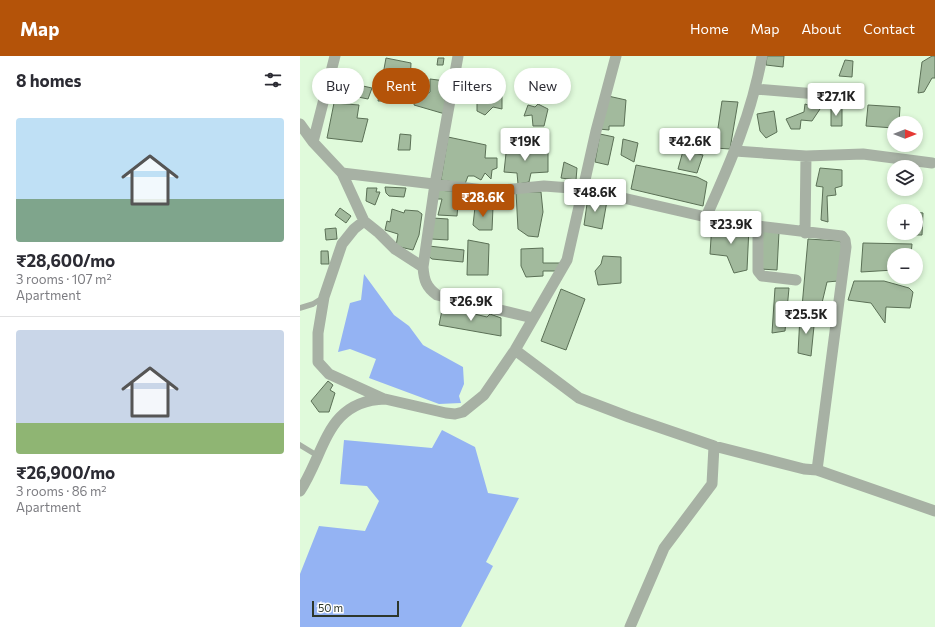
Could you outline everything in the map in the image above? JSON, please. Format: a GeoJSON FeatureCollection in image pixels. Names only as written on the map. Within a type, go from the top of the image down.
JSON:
{"type":"FeatureCollection","features":[{"type":"Feature","properties":{"kind":"street"},"geometry":{"type":"LineString","coordinates":[[313,142],[335,56]]}},
{"type":"Feature","properties":{"kind":"street"},"geometry":{"type":"LineString","coordinates":[[458,56],[435,184],[423,267],[424,280],[428,288],[437,295],[533,318]]}},
{"type":"Feature","properties":{"kind":"street"},"geometry":{"type":"LineString","coordinates":[[364,222],[354,229],[342,244],[324,297],[318,333],[318,362],[330,374],[385,399],[446,413],[455,414],[463,412],[484,395],[515,350],[567,260],[584,189],[590,156],[616,56]]}},
{"type":"Feature","properties":{"kind":"street"},"geometry":{"type":"LineString","coordinates":[[706,217],[735,151],[756,89],[762,56]]}},
{"type":"Feature","properties":{"kind":"street"},"geometry":{"type":"LineString","coordinates":[[756,89],[853,97]]}},
{"type":"Feature","properties":{"kind":"street"},"geometry":{"type":"LineString","coordinates":[[300,124],[313,142],[342,173],[364,222],[379,233],[395,249],[423,267]]}},
{"type":"Feature","properties":{"kind":"street"},"geometry":{"type":"LineString","coordinates":[[735,151],[806,156],[862,154],[932,163]]}},
{"type":"Feature","properties":{"kind":"street"},"geometry":{"type":"LineString","coordinates":[[805,233],[806,156]]}},
{"type":"Feature","properties":{"kind":"street"},"geometry":{"type":"LineString","coordinates":[[342,173],[492,191],[544,186],[584,189],[706,217],[805,233],[842,236],[845,240],[846,247],[817,470]]}},
{"type":"Feature","properties":{"kind":"street"},"geometry":{"type":"LineString","coordinates":[[758,226],[758,271],[762,276],[796,280]]}},
{"type":"Feature","properties":{"kind":"street"},"geometry":{"type":"LineString","coordinates":[[515,350],[579,398],[714,446],[804,469],[817,470],[935,512]]}},
{"type":"Feature","properties":{"kind":"street"},"geometry":{"type":"LineString","coordinates":[[301,487],[333,425],[346,411],[364,402],[385,399]]}},
{"type":"Feature","properties":{"kind":"street"},"geometry":{"type":"LineString","coordinates":[[630,627],[664,548],[712,484],[714,446]]}},
{"type":"Feature","properties":{"kind":"lane"},"geometry":{"type":"LineString","coordinates":[[300,308],[313,304],[324,297]]}},
{"type":"Feature","properties":{"kind":"lane"},"geometry":{"type":"LineString","coordinates":[[300,445],[318,456]]}},
{"type":"Feature","properties":{"kind":"water"},"geometry":{"type":"Polygon","coordinates":[[[364,274],[394,315],[409,326],[423,345],[463,367],[464,384],[459,396],[461,403],[439,404],[369,378],[376,359],[350,349],[338,352],[350,303],[361,300],[364,274]]]}},
{"type":"Feature","properties":{"kind":"water"},"geometry":{"type":"Polygon","coordinates":[[[442,430],[475,447],[488,493],[519,498],[486,562],[493,566],[461,627],[300,627],[300,574],[319,526],[365,531],[379,501],[367,486],[340,484],[344,440],[432,448],[442,430]]]}},
{"type":"Feature","properties":{"kind":"building"},"geometry":{"type":"Polygon","coordinates":[[[767,56],[784,56],[783,67],[766,65],[767,56]]]}},
{"type":"Feature","properties":{"kind":"building"},"geometry":{"type":"Polygon","coordinates":[[[932,56],[935,56],[935,78],[932,78],[924,92],[918,93],[922,62],[932,56]]]}},
{"type":"Feature","properties":{"kind":"building"},"geometry":{"type":"Polygon","coordinates":[[[386,58],[411,63],[411,68],[384,68],[386,58]]]}},
{"type":"Feature","properties":{"kind":"building"},"geometry":{"type":"Polygon","coordinates":[[[438,58],[444,58],[443,65],[437,65],[438,58]]]}},
{"type":"Feature","properties":{"kind":"building"},"geometry":{"type":"Polygon","coordinates":[[[845,60],[853,61],[852,77],[839,76],[845,60]]]}},
{"type":"Feature","properties":{"kind":"building"},"geometry":{"type":"Polygon","coordinates":[[[430,79],[438,80],[438,104],[445,104],[445,114],[414,105],[430,104],[430,79]]]}},
{"type":"Feature","properties":{"kind":"building"},"geometry":{"type":"Polygon","coordinates":[[[364,86],[372,88],[368,99],[364,98],[364,86]]]}},
{"type":"Feature","properties":{"kind":"building"},"geometry":{"type":"Polygon","coordinates":[[[608,96],[626,100],[624,126],[609,126],[609,130],[599,129],[608,96]]]}},
{"type":"Feature","properties":{"kind":"building"},"geometry":{"type":"Polygon","coordinates":[[[722,101],[738,102],[730,149],[715,148],[722,101]]]}},
{"type":"Feature","properties":{"kind":"building"},"geometry":{"type":"Polygon","coordinates":[[[334,104],[359,105],[357,118],[368,119],[362,142],[327,138],[334,104]]]}},
{"type":"Feature","properties":{"kind":"building"},"geometry":{"type":"Polygon","coordinates":[[[477,104],[502,104],[502,109],[493,107],[485,115],[477,111],[477,104]]]}},
{"type":"Feature","properties":{"kind":"building"},"geometry":{"type":"Polygon","coordinates":[[[538,104],[548,109],[544,126],[533,126],[532,115],[524,116],[528,105],[535,107],[538,104]]]}},
{"type":"Feature","properties":{"kind":"building"},"geometry":{"type":"Polygon","coordinates":[[[805,104],[820,109],[812,121],[801,120],[800,129],[791,129],[786,119],[804,112],[805,104]]]}},
{"type":"Feature","properties":{"kind":"building"},"geometry":{"type":"Polygon","coordinates":[[[868,105],[900,107],[899,116],[887,116],[887,128],[866,126],[868,105]]]}},
{"type":"Feature","properties":{"kind":"building"},"geometry":{"type":"Polygon","coordinates":[[[831,108],[842,108],[842,126],[831,126],[831,108]]]}},
{"type":"Feature","properties":{"kind":"building"},"geometry":{"type":"Polygon","coordinates":[[[774,111],[777,132],[766,138],[760,131],[757,114],[774,111]]]}},
{"type":"Feature","properties":{"kind":"building"},"geometry":{"type":"Polygon","coordinates":[[[400,134],[411,135],[410,150],[398,150],[400,134]]]}},
{"type":"Feature","properties":{"kind":"building"},"geometry":{"type":"Polygon","coordinates":[[[600,134],[614,137],[608,165],[595,162],[600,134]]]}},
{"type":"Feature","properties":{"kind":"building"},"geometry":{"type":"Polygon","coordinates":[[[448,137],[486,145],[485,158],[497,158],[497,168],[492,170],[491,179],[485,173],[481,180],[474,176],[468,176],[465,184],[441,180],[448,137]]]}},
{"type":"Feature","properties":{"kind":"building"},"geometry":{"type":"Polygon","coordinates":[[[623,139],[638,143],[634,162],[621,155],[623,139]]]}},
{"type":"Feature","properties":{"kind":"building"},"geometry":{"type":"Polygon","coordinates":[[[507,144],[548,152],[548,172],[531,173],[529,182],[518,184],[517,173],[504,172],[507,144]]]}},
{"type":"Feature","properties":{"kind":"building"},"geometry":{"type":"Polygon","coordinates":[[[683,151],[703,155],[697,173],[678,169],[683,151]]]}},
{"type":"Feature","properties":{"kind":"building"},"geometry":{"type":"Polygon","coordinates":[[[564,162],[577,168],[576,180],[561,178],[564,162]]]}},
{"type":"Feature","properties":{"kind":"building"},"geometry":{"type":"Polygon","coordinates":[[[636,165],[697,177],[707,182],[703,206],[631,189],[636,165]]]}},
{"type":"Feature","properties":{"kind":"building"},"geometry":{"type":"Polygon","coordinates":[[[820,168],[842,170],[842,186],[835,188],[836,195],[827,196],[828,222],[821,220],[823,187],[816,186],[820,168]]]}},
{"type":"Feature","properties":{"kind":"building"},"geometry":{"type":"Polygon","coordinates":[[[385,187],[406,188],[404,197],[389,196],[386,193],[385,187]]]}},
{"type":"Feature","properties":{"kind":"building"},"geometry":{"type":"Polygon","coordinates":[[[367,188],[377,188],[376,192],[380,192],[375,205],[366,201],[367,188]]]}},
{"type":"Feature","properties":{"kind":"building"},"geometry":{"type":"Polygon","coordinates":[[[439,190],[459,192],[457,216],[438,215],[442,199],[436,199],[439,190]]]}},
{"type":"Feature","properties":{"kind":"building"},"geometry":{"type":"Polygon","coordinates":[[[516,192],[541,192],[543,212],[538,237],[528,236],[518,229],[516,192]]]}},
{"type":"Feature","properties":{"kind":"building"},"geometry":{"type":"Polygon","coordinates":[[[588,197],[607,201],[602,229],[584,225],[588,197]]]}},
{"type":"Feature","properties":{"kind":"building"},"geometry":{"type":"Polygon","coordinates":[[[475,207],[493,207],[492,230],[479,230],[473,225],[475,207]]]}},
{"type":"Feature","properties":{"kind":"building"},"geometry":{"type":"Polygon","coordinates":[[[340,208],[351,216],[346,223],[335,215],[340,208]]]}},
{"type":"Feature","properties":{"kind":"building"},"geometry":{"type":"Polygon","coordinates":[[[392,209],[404,213],[405,210],[418,211],[422,214],[419,235],[413,250],[396,246],[398,234],[385,230],[387,221],[390,222],[392,209]]]}},
{"type":"Feature","properties":{"kind":"building"},"geometry":{"type":"Polygon","coordinates":[[[433,218],[448,219],[448,240],[431,239],[433,218]]]}},
{"type":"Feature","properties":{"kind":"building"},"geometry":{"type":"Polygon","coordinates":[[[712,223],[749,227],[747,270],[734,273],[727,256],[710,254],[712,223]]]}},
{"type":"Feature","properties":{"kind":"building"},"geometry":{"type":"Polygon","coordinates":[[[336,228],[337,239],[326,240],[325,229],[336,228]]]}},
{"type":"Feature","properties":{"kind":"building"},"geometry":{"type":"Polygon","coordinates":[[[761,231],[779,232],[777,270],[760,269],[761,231]]]}},
{"type":"Feature","properties":{"kind":"building"},"geometry":{"type":"Polygon","coordinates":[[[808,239],[840,241],[842,246],[838,281],[827,282],[821,307],[802,307],[808,239]]]}},
{"type":"Feature","properties":{"kind":"building"},"geometry":{"type":"Polygon","coordinates":[[[468,240],[489,244],[488,275],[467,275],[468,240]]]}},
{"type":"Feature","properties":{"kind":"building"},"geometry":{"type":"Polygon","coordinates":[[[863,243],[912,244],[912,248],[887,248],[887,270],[861,272],[863,243]]]}},
{"type":"Feature","properties":{"kind":"building"},"geometry":{"type":"Polygon","coordinates":[[[429,246],[464,250],[463,262],[432,259],[427,255],[429,246]]]}},
{"type":"Feature","properties":{"kind":"building"},"geometry":{"type":"Polygon","coordinates":[[[543,248],[543,263],[561,263],[557,271],[543,271],[543,276],[526,277],[521,266],[521,249],[543,248]]]}},
{"type":"Feature","properties":{"kind":"building"},"geometry":{"type":"Polygon","coordinates":[[[321,251],[328,251],[329,264],[321,264],[321,251]]]}},
{"type":"Feature","properties":{"kind":"building"},"geometry":{"type":"Polygon","coordinates":[[[603,256],[621,257],[621,283],[598,285],[595,271],[601,264],[603,256]]]}},
{"type":"Feature","properties":{"kind":"building"},"geometry":{"type":"Polygon","coordinates":[[[854,281],[884,281],[887,282],[887,284],[895,284],[909,288],[913,292],[910,308],[886,307],[885,323],[871,303],[848,300],[854,281]]]}},
{"type":"Feature","properties":{"kind":"building"},"geometry":{"type":"Polygon","coordinates":[[[775,288],[789,288],[785,331],[772,333],[775,288]]]}},
{"type":"Feature","properties":{"kind":"building"},"geometry":{"type":"Polygon","coordinates":[[[561,289],[585,299],[566,350],[541,341],[561,289]]]}},
{"type":"Feature","properties":{"kind":"building"},"geometry":{"type":"Polygon","coordinates":[[[442,310],[458,310],[487,317],[490,314],[501,318],[501,336],[439,325],[442,310]]]}},
{"type":"Feature","properties":{"kind":"building"},"geometry":{"type":"Polygon","coordinates":[[[800,316],[815,316],[811,356],[798,353],[800,316]]]}},
{"type":"Feature","properties":{"kind":"building"},"geometry":{"type":"Polygon","coordinates":[[[328,381],[333,385],[330,390],[335,393],[329,412],[319,412],[311,401],[328,381]]]}}]}
